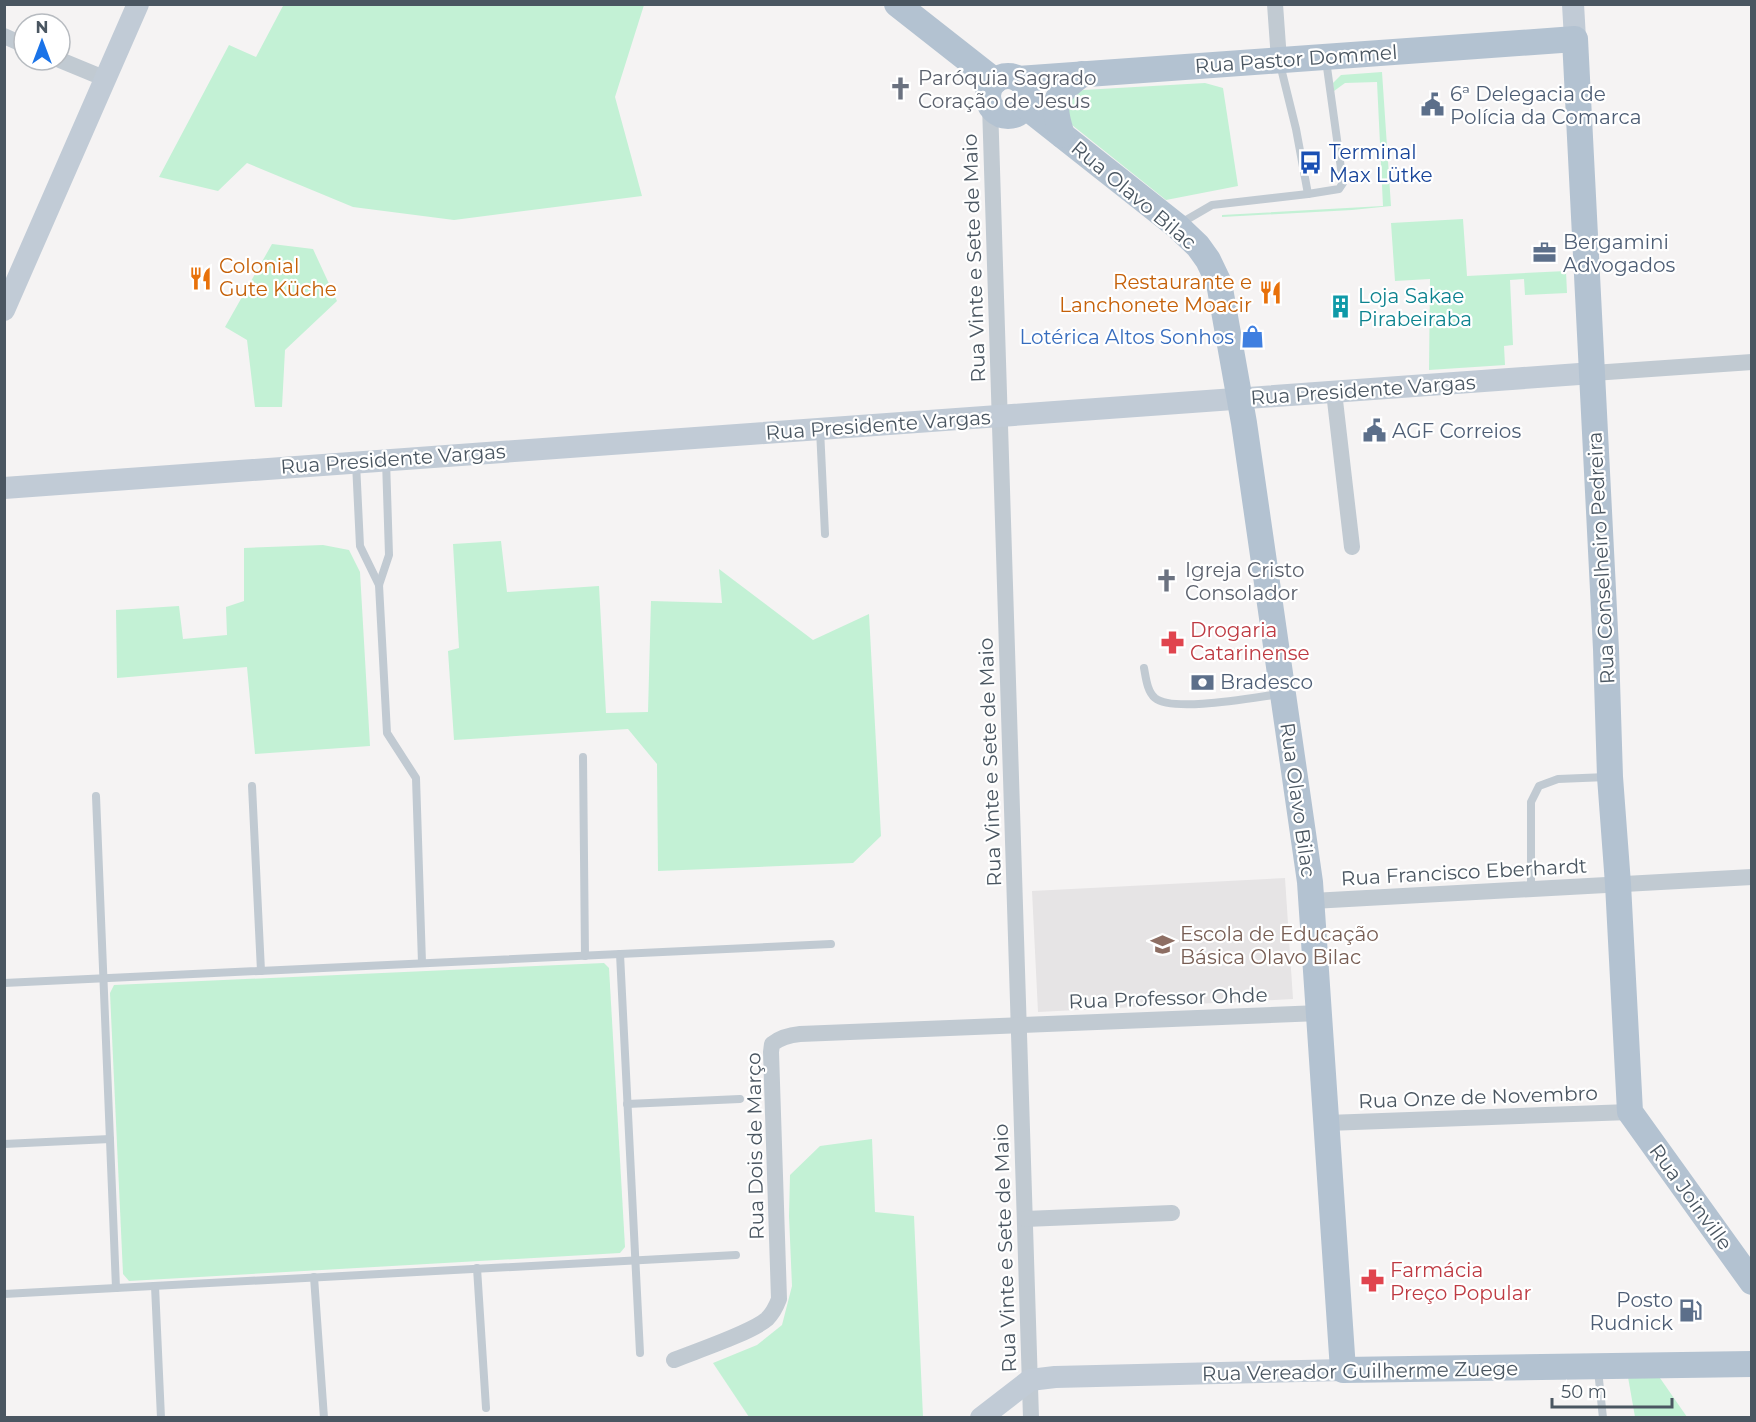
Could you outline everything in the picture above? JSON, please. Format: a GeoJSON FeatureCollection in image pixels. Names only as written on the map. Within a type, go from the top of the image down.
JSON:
{"type":"FeatureCollection","features":[{"type":"Feature","properties":{"kind":"main road"},"geometry":{"type":"LineString","coordinates":[[897,4],[1001,88],[1026,88],[1028,94],[1021,111],[1010,116],[999,113],[1001,88]]}},
{"type":"Feature","properties":{"kind":"main road","name":"Rua Pastor Dommel"},"geometry":{"type":"LineString","coordinates":[[1001,88],[1082,74],[1575,39]]}},
{"type":"Feature","properties":{"kind":"main road","name":"Rua Conselheiro Pedreira"},"geometry":{"type":"LineString","coordinates":[[1575,39],[1593,373],[1610,777],[1630,1112]]}},
{"type":"Feature","properties":{"kind":"main road"},"geometry":{"type":"LineString","coordinates":[[1062,135],[1056,118],[1056,100],[1063,88],[1082,74]]}},
{"type":"Feature","properties":{"kind":"main road","name":"Rua Olavo Bilac"},"geometry":{"type":"LineString","coordinates":[[1025,106],[1177,225],[1209,260],[1219,283],[1240,399],[1312,901],[1343,1370]]}},
{"type":"Feature","properties":{"kind":"main road","name":"Rua Joinville"},"geometry":{"type":"LineString","coordinates":[[1630,1112],[1752,1282]]}},
{"type":"Feature","properties":{"kind":"main road","name":"Rua Vereador Guilherme Zuege"},"geometry":{"type":"LineString","coordinates":[[1343,1370],[1752,1364]]}},
{"type":"Feature","properties":{"kind":"street"},"geometry":{"type":"LineString","coordinates":[[4,310],[138,4]]}},
{"type":"Feature","properties":{"kind":"street"},"geometry":{"type":"LineString","coordinates":[[1275,4],[1279,60]]}},
{"type":"Feature","properties":{"kind":"street","name":"Rua Conselheiro Pedreira"},"geometry":{"type":"LineString","coordinates":[[1573,4],[1575,39]]}},
{"type":"Feature","properties":{"kind":"street"},"geometry":{"type":"LineString","coordinates":[[72,65],[106,79]]}},
{"type":"Feature","properties":{"kind":"street","name":"Rua Vinte e Sete de Maio"},"geometry":{"type":"LineString","coordinates":[[1001,88],[1000,416],[1031,1418]]}},
{"type":"Feature","properties":{"kind":"street","name":"Rua Presidente Vargas"},"geometry":{"type":"LineString","coordinates":[[4,488],[1752,362]]}},
{"type":"Feature","properties":{"kind":"street"},"geometry":{"type":"LineString","coordinates":[[1334,392],[1352,547]]}},
{"type":"Feature","properties":{"kind":"street","name":"Rua Francisco Eberhardt"},"geometry":{"type":"LineString","coordinates":[[1312,901],[1752,878]]}},
{"type":"Feature","properties":{"kind":"street","name":"Rua Professor Ohde"},"geometry":{"type":"LineString","coordinates":[[1019,1025],[1320,1013]]}},
{"type":"Feature","properties":{"kind":"street","name":"Rua Dois de Março"},"geometry":{"type":"LineString","coordinates":[[674,1360],[748,1330],[765,1320],[775,1309],[779,1299],[772,1044],[787,1035],[800,1034],[1019,1025]]}},
{"type":"Feature","properties":{"kind":"street","name":"Rua Onze de Novembro"},"geometry":{"type":"LineString","coordinates":[[1327,1123],[1630,1112]]}},
{"type":"Feature","properties":{"kind":"street"},"geometry":{"type":"LineString","coordinates":[[1025,1219],[1172,1213]]}},
{"type":"Feature","properties":{"kind":"street","name":"Rua Vereador Guilherme Zuege"},"geometry":{"type":"LineString","coordinates":[[1030,1380],[1055,1377],[1343,1370]]}},
{"type":"Feature","properties":{"kind":"street"},"geometry":{"type":"LineString","coordinates":[[981,1418],[1030,1380]]}},
{"type":"Feature","properties":{"kind":"lane"},"geometry":{"type":"LineString","coordinates":[[1177,225],[1212,206],[1339,189],[1343,183],[1325,57]]}},
{"type":"Feature","properties":{"kind":"lane"},"geometry":{"type":"LineString","coordinates":[[1279,60],[1296,129],[1308,194]]}},
{"type":"Feature","properties":{"kind":"lane"},"geometry":{"type":"LineString","coordinates":[[820,429],[825,534]]}},
{"type":"Feature","properties":{"kind":"lane"},"geometry":{"type":"LineString","coordinates":[[386,460],[389,555],[379,585],[387,733],[416,778],[422,963]]}},
{"type":"Feature","properties":{"kind":"lane"},"geometry":{"type":"LineString","coordinates":[[356,462],[360,546],[379,585]]}},
{"type":"Feature","properties":{"kind":"lane"},"geometry":{"type":"LineString","coordinates":[[1144,668],[1150,691],[1156,699],[1165,703],[1193,705],[1283,693]]}},
{"type":"Feature","properties":{"kind":"lane"},"geometry":{"type":"LineString","coordinates":[[583,757],[585,956]]}},
{"type":"Feature","properties":{"kind":"lane"},"geometry":{"type":"LineString","coordinates":[[1531,889],[1531,802],[1539,786],[1558,779],[1610,777]]}},
{"type":"Feature","properties":{"kind":"lane"},"geometry":{"type":"LineString","coordinates":[[252,786],[261,971]]}},
{"type":"Feature","properties":{"kind":"lane"},"geometry":{"type":"LineString","coordinates":[[96,796],[116,1288]]}},
{"type":"Feature","properties":{"kind":"lane"},"geometry":{"type":"LineString","coordinates":[[4,983],[831,945]]}},
{"type":"Feature","properties":{"kind":"lane"},"geometry":{"type":"LineString","coordinates":[[620,954],[640,1353]]}},
{"type":"Feature","properties":{"kind":"lane"},"geometry":{"type":"LineString","coordinates":[[627,1104],[740,1099]]}},
{"type":"Feature","properties":{"kind":"lane"},"geometry":{"type":"LineString","coordinates":[[4,1144],[110,1139]]}},
{"type":"Feature","properties":{"kind":"lane"},"geometry":{"type":"LineString","coordinates":[[4,1294],[736,1255]]}},
{"type":"Feature","properties":{"kind":"lane"},"geometry":{"type":"LineString","coordinates":[[477,1268],[486,1408]]}},
{"type":"Feature","properties":{"kind":"lane"},"geometry":{"type":"LineString","coordinates":[[314,1277],[324,1418]]}},
{"type":"Feature","properties":{"kind":"lane"},"geometry":{"type":"LineString","coordinates":[[155,1286],[161,1418]]}},
{"type":"Feature","properties":{"kind":"lane"},"geometry":{"type":"LineString","coordinates":[[1598,1367],[1603,1418]]}},
{"type":"Feature","properties":{"kind":"shaded area","name":"Escola de Educação Básica Olavo Bilac"},"geometry":{"type":"Polygon","coordinates":[[[1285,878],[1293,999],[1038,1012],[1032,891],[1285,878]]]}},
{"type":"Feature","properties":{"kind":"green space"},"geometry":{"type":"Polygon","coordinates":[[[284,4],[644,5],[615,97],[642,196],[454,220],[353,207],[247,163],[218,191],[159,177],[229,45],[256,57],[284,4]]]}},
{"type":"Feature","properties":{"kind":"green space"},"geometry":{"type":"Polygon","coordinates":[[[1382,72],[1391,206],[1222,217],[1222,215],[1383,206],[1377,82],[1345,83],[1334,91],[1333,83],[1341,75],[1382,72]]]}},
{"type":"Feature","properties":{"kind":"green space"},"geometry":{"type":"Polygon","coordinates":[[[1205,83],[1223,88],[1238,186],[1166,200],[1067,121],[1067,100],[1083,90],[1205,83]]]}},
{"type":"Feature","properties":{"kind":"green space"},"geometry":{"type":"Polygon","coordinates":[[[1463,219],[1467,276],[1566,271],[1567,293],[1525,295],[1524,279],[1510,280],[1513,345],[1504,346],[1505,365],[1429,370],[1430,279],[1395,281],[1391,223],[1463,219]]]}},
{"type":"Feature","properties":{"kind":"green space"},"geometry":{"type":"Polygon","coordinates":[[[272,244],[313,249],[337,301],[285,350],[282,407],[255,407],[247,340],[225,327],[272,244]]]}},
{"type":"Feature","properties":{"kind":"green space"},"geometry":{"type":"Polygon","coordinates":[[[501,541],[507,592],[599,586],[606,713],[648,712],[651,601],[722,603],[719,569],[813,640],[869,614],[881,836],[853,863],[658,871],[657,764],[628,729],[454,740],[448,651],[459,648],[453,544],[501,541]]]}},
{"type":"Feature","properties":{"kind":"green space"},"geometry":{"type":"Polygon","coordinates":[[[323,545],[349,550],[360,572],[370,746],[255,754],[247,667],[117,678],[116,610],[179,606],[183,639],[227,635],[226,607],[244,601],[244,548],[323,545]]]}},
{"type":"Feature","properties":{"kind":"green space"},"geometry":{"type":"Polygon","coordinates":[[[604,963],[609,968],[625,1247],[620,1253],[129,1281],[123,1274],[110,993],[114,985],[604,963]]]}},
{"type":"Feature","properties":{"kind":"green space"},"geometry":{"type":"Polygon","coordinates":[[[872,1139],[875,1212],[914,1216],[923,1417],[749,1417],[713,1363],[757,1345],[782,1325],[792,1286],[790,1175],[820,1146],[872,1139]]]}},
{"type":"Feature","properties":{"kind":"green space"},"geometry":{"type":"Polygon","coordinates":[[[1628,1377],[1660,1378],[1687,1417],[1635,1417],[1628,1377]]]}},
{"type":"Feature","properties":{"kind":"place","name":"Paróquia Sagrado Coração de Jesus"},"geometry":{"type":"Point","coordinates":[900,89]}},
{"type":"Feature","properties":{"kind":"place","name":"6ª Delegacia de Polícia da Comarca"},"geometry":{"type":"Point","coordinates":[1432,105]}},
{"type":"Feature","properties":{"kind":"place","name":"Terminal Max Lütke"},"geometry":{"type":"Point","coordinates":[1311,163]}},
{"type":"Feature","properties":{"kind":"place","name":"Bergamini Advogados"},"geometry":{"type":"Point","coordinates":[1545,253]}},
{"type":"Feature","properties":{"kind":"place","name":"Colonial Gute Küche"},"geometry":{"type":"Point","coordinates":[201,278]}},
{"type":"Feature","properties":{"kind":"place","name":"Restaurante e Lanchonete Moacir"},"geometry":{"type":"Point","coordinates":[1270,293]}},
{"type":"Feature","properties":{"kind":"place","name":"Loja Sakae Pirabeiraba"},"geometry":{"type":"Point","coordinates":[1340,307]}},
{"type":"Feature","properties":{"kind":"place","name":"Lotérica Altos Sonhos"},"geometry":{"type":"Point","coordinates":[1252,337]}},
{"type":"Feature","properties":{"kind":"place","name":"AGF Correios"},"geometry":{"type":"Point","coordinates":[1374,431]}},
{"type":"Feature","properties":{"kind":"place","name":"Igreja Cristo Consolador"},"geometry":{"type":"Point","coordinates":[1167,581]}},
{"type":"Feature","properties":{"kind":"place","name":"Drogaria Catarinense"},"geometry":{"type":"Point","coordinates":[1172,642]}},
{"type":"Feature","properties":{"kind":"place","name":"Bradesco"},"geometry":{"type":"Point","coordinates":[1202,682]}},
{"type":"Feature","properties":{"kind":"place","name":"Escola de Educação Básica Olavo Bilac"},"geometry":{"type":"Point","coordinates":[1162,945]}},
{"type":"Feature","properties":{"kind":"place","name":"Farmácia Preço Popular"},"geometry":{"type":"Point","coordinates":[1372,1281]}},
{"type":"Feature","properties":{"kind":"place","name":"Posto Rudnick"},"geometry":{"type":"Point","coordinates":[1691,1311]}}]}
